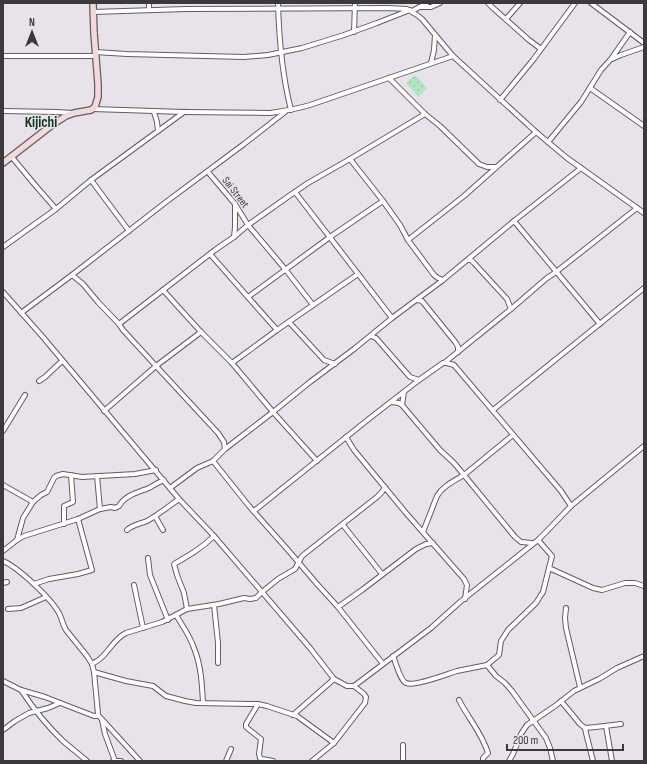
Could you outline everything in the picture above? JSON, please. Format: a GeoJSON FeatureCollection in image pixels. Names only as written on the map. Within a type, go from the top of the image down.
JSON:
{"type":"FeatureCollection","features":[{"type":"Feature","properties":{"kind":"street"},"geometry":{"type":"LineString","coordinates":[[93,3],[95,54],[98,76],[98,97],[93,109]]}},
{"type":"Feature","properties":{"kind":"street"},"geometry":{"type":"LineString","coordinates":[[149,3],[149,10]]}},
{"type":"Feature","properties":{"kind":"street"},"geometry":{"type":"LineString","coordinates":[[215,3],[215,9]]}},
{"type":"Feature","properties":{"kind":"street"},"geometry":{"type":"LineString","coordinates":[[278,3],[281,53],[289,110]]}},
{"type":"Feature","properties":{"kind":"street"},"geometry":{"type":"LineString","coordinates":[[354,32],[355,3]]}},
{"type":"Feature","properties":{"kind":"street"},"geometry":{"type":"LineString","coordinates":[[3,56],[127,54],[238,57],[268,55],[302,48],[354,32],[427,3]]}},
{"type":"Feature","properties":{"kind":"street"},"geometry":{"type":"LineString","coordinates":[[419,7],[431,7],[440,3]]}},
{"type":"Feature","properties":{"kind":"street"},"geometry":{"type":"LineString","coordinates":[[488,3],[529,40],[541,48]]}},
{"type":"Feature","properties":{"kind":"street"},"geometry":{"type":"LineString","coordinates":[[506,19],[520,3]]}},
{"type":"Feature","properties":{"kind":"street"},"geometry":{"type":"LineString","coordinates":[[500,100],[575,3]]}},
{"type":"Feature","properties":{"kind":"street"},"geometry":{"type":"LineString","coordinates":[[592,3],[644,43]]}},
{"type":"Feature","properties":{"kind":"street"},"geometry":{"type":"LineString","coordinates":[[93,12],[278,8],[398,8],[411,10],[422,19],[453,56],[536,132],[581,168],[644,213]]}},
{"type":"Feature","properties":{"kind":"street"},"geometry":{"type":"LineString","coordinates":[[548,142],[581,102],[630,32]]}},
{"type":"Feature","properties":{"kind":"street"},"geometry":{"type":"LineString","coordinates":[[431,63],[435,35]]}},
{"type":"Feature","properties":{"kind":"street"},"geometry":{"type":"LineString","coordinates":[[611,59],[644,47]]}},
{"type":"Feature","properties":{"kind":"street"},"geometry":{"type":"LineString","coordinates":[[3,163],[52,125],[74,113],[93,109],[154,112],[270,113],[310,105],[453,56]]}},
{"type":"Feature","properties":{"kind":"street"},"geometry":{"type":"LineString","coordinates":[[389,78],[477,162],[484,171]]}},
{"type":"Feature","properties":{"kind":"street"},"geometry":{"type":"LineString","coordinates":[[590,88],[644,126]]}},
{"type":"Feature","properties":{"kind":"street"},"geometry":{"type":"LineString","coordinates":[[21,313],[289,110]]}},
{"type":"Feature","properties":{"kind":"street"},"geometry":{"type":"LineString","coordinates":[[3,111],[74,113]]}},
{"type":"Feature","properties":{"kind":"street"},"geometry":{"type":"LineString","coordinates":[[154,112],[158,131]]}},
{"type":"Feature","properties":{"kind":"street"},"geometry":{"type":"LineString","coordinates":[[3,247],[56,209],[91,180],[184,112]]}},
{"type":"Feature","properties":{"kind":"street"},"geometry":{"type":"LineString","coordinates":[[119,324],[210,254],[234,238],[248,225],[308,183],[425,114]]}},
{"type":"Feature","properties":{"kind":"street"},"geometry":{"type":"LineString","coordinates":[[484,171],[496,166],[536,132]]}},
{"type":"Feature","properties":{"kind":"street"},"geometry":{"type":"LineString","coordinates":[[11,156],[56,209]]}},
{"type":"Feature","properties":{"kind":"street"},"geometry":{"type":"LineString","coordinates":[[350,159],[400,225],[408,240],[434,275],[443,280]]}},
{"type":"Feature","properties":{"kind":"street"},"geometry":{"type":"LineString","coordinates":[[408,240],[464,196],[487,167],[496,166]]}},
{"type":"Feature","properties":{"kind":"street"},"geometry":{"type":"LineString","coordinates":[[170,488],[197,468],[213,461],[225,449],[371,336],[392,318],[443,280],[581,168]]}},
{"type":"Feature","properties":{"kind":"street","name":"Sai Street"},"geometry":{"type":"LineString","coordinates":[[208,172],[235,204],[248,225],[314,305]]}},
{"type":"Feature","properties":{"kind":"street"},"geometry":{"type":"LineString","coordinates":[[91,180],[129,231]]}},
{"type":"Feature","properties":{"kind":"street"},"geometry":{"type":"LineString","coordinates":[[295,192],[392,318]]}},
{"type":"Feature","properties":{"kind":"street"},"geometry":{"type":"LineString","coordinates":[[248,297],[330,237],[383,202]]}},
{"type":"Feature","properties":{"kind":"street"},"geometry":{"type":"LineString","coordinates":[[234,238],[235,204]]}},
{"type":"Feature","properties":{"kind":"street"},"geometry":{"type":"LineString","coordinates":[[254,511],[419,380],[456,354],[547,278],[637,208]]}},
{"type":"Feature","properties":{"kind":"street"},"geometry":{"type":"LineString","coordinates":[[514,221],[600,324]]}},
{"type":"Feature","properties":{"kind":"street"},"geometry":{"type":"LineString","coordinates":[[210,254],[277,330]]}},
{"type":"Feature","properties":{"kind":"street"},"geometry":{"type":"LineString","coordinates":[[468,260],[471,260],[507,299],[511,309]]}},
{"type":"Feature","properties":{"kind":"street"},"geometry":{"type":"LineString","coordinates":[[232,363],[358,274]]}},
{"type":"Feature","properties":{"kind":"street"},"geometry":{"type":"LineString","coordinates":[[72,275],[83,284],[123,330],[218,433],[224,442],[225,449]]}},
{"type":"Feature","properties":{"kind":"street"},"geometry":{"type":"LineString","coordinates":[[434,275],[434,287]]}},
{"type":"Feature","properties":{"kind":"street"},"geometry":{"type":"LineString","coordinates":[[493,410],[644,288]]}},
{"type":"Feature","properties":{"kind":"street"},"geometry":{"type":"LineString","coordinates":[[163,290],[201,332],[232,363],[318,461]]}},
{"type":"Feature","properties":{"kind":"street"},"geometry":{"type":"LineString","coordinates":[[3,292],[156,470],[179,499],[214,536],[334,678],[347,686],[354,686],[431,628],[476,589],[532,543],[538,540],[571,506],[644,446]]}},
{"type":"Feature","properties":{"kind":"street"},"geometry":{"type":"LineString","coordinates":[[417,300],[422,301],[456,343],[458,347],[454,365]]}},
{"type":"Feature","properties":{"kind":"street"},"geometry":{"type":"LineString","coordinates":[[289,322],[324,360],[335,364]]}},
{"type":"Feature","properties":{"kind":"street"},"geometry":{"type":"LineString","coordinates":[[104,411],[156,366],[201,332]]}},
{"type":"Feature","properties":{"kind":"street"},"geometry":{"type":"LineString","coordinates":[[371,336],[376,338],[410,377],[419,380]]}},
{"type":"Feature","properties":{"kind":"street"},"geometry":{"type":"LineString","coordinates":[[39,381],[62,361]]}},
{"type":"Feature","properties":{"kind":"street"},"geometry":{"type":"LineString","coordinates":[[443,363],[454,365],[561,491],[571,506]]}},
{"type":"Feature","properties":{"kind":"street"},"geometry":{"type":"LineString","coordinates":[[410,377],[410,387]]}},
{"type":"Feature","properties":{"kind":"street"},"geometry":{"type":"LineString","coordinates":[[402,405],[404,392]]}},
{"type":"Feature","properties":{"kind":"street"},"geometry":{"type":"LineString","coordinates":[[3,431],[25,395]]}},
{"type":"Feature","properties":{"kind":"street"},"geometry":{"type":"LineString","coordinates":[[391,402],[402,405],[440,450],[454,463],[515,537],[521,542],[532,543]]}},
{"type":"Feature","properties":{"kind":"street"},"geometry":{"type":"LineString","coordinates":[[423,532],[439,493],[446,486],[464,475],[513,435]]}},
{"type":"Feature","properties":{"kind":"street"},"geometry":{"type":"LineString","coordinates":[[346,437],[354,450],[467,584],[476,589]]}},
{"type":"Feature","properties":{"kind":"street"},"geometry":{"type":"LineString","coordinates":[[213,461],[249,506],[338,608],[383,664]]}},
{"type":"Feature","properties":{"kind":"street"},"geometry":{"type":"LineString","coordinates":[[17,540],[23,518],[33,502],[47,492],[56,476],[63,474],[82,477],[135,474],[156,470]]}},
{"type":"Feature","properties":{"kind":"street"},"geometry":{"type":"LineString","coordinates":[[64,524],[64,506],[73,502],[71,475]]}},
{"type":"Feature","properties":{"kind":"street"},"geometry":{"type":"LineString","coordinates":[[97,476],[100,509]]}},
{"type":"Feature","properties":{"kind":"street"},"geometry":{"type":"LineString","coordinates":[[3,551],[17,540],[31,534],[78,519],[100,509],[115,508],[130,496],[152,487],[164,480]]}},
{"type":"Feature","properties":{"kind":"street"},"geometry":{"type":"LineString","coordinates":[[3,485],[33,502]]}},
{"type":"Feature","properties":{"kind":"street"},"geometry":{"type":"LineString","coordinates":[[92,664],[100,659],[113,643],[126,632],[168,620],[187,609],[244,598],[256,598],[278,580],[295,569],[302,556],[307,551],[377,497],[385,487]]}},
{"type":"Feature","properties":{"kind":"street"},"geometry":{"type":"LineString","coordinates":[[127,530],[130,527],[155,516],[179,499]]}},
{"type":"Feature","properties":{"kind":"street"},"geometry":{"type":"LineString","coordinates":[[155,516],[164,530]]}},
{"type":"Feature","properties":{"kind":"street"},"geometry":{"type":"LineString","coordinates":[[34,584],[49,579],[92,570],[78,519]]}},
{"type":"Feature","properties":{"kind":"street"},"geometry":{"type":"LineString","coordinates":[[343,524],[382,574]]}},
{"type":"Feature","properties":{"kind":"street"},"geometry":{"type":"LineString","coordinates":[[187,609],[184,593],[174,564],[207,544],[214,536]]}},
{"type":"Feature","properties":{"kind":"street"},"geometry":{"type":"LineString","coordinates":[[393,656],[402,679],[405,683],[409,684],[416,684],[458,671],[487,665],[498,655],[501,641],[508,630],[538,601],[541,595],[552,556],[538,540]]}},
{"type":"Feature","properties":{"kind":"street"},"geometry":{"type":"LineString","coordinates":[[338,608],[382,574],[422,546],[433,543]]}},
{"type":"Feature","properties":{"kind":"street"},"geometry":{"type":"LineString","coordinates":[[148,558],[150,575],[168,620]]}},
{"type":"Feature","properties":{"kind":"street"},"geometry":{"type":"LineString","coordinates":[[3,561],[10,564],[34,584],[56,608],[66,630],[92,664],[98,715],[140,761]]}},
{"type":"Feature","properties":{"kind":"street"},"geometry":{"type":"LineString","coordinates":[[549,568],[593,588],[605,590],[625,583],[635,583],[644,586]]}},
{"type":"Feature","properties":{"kind":"street"},"geometry":{"type":"LineString","coordinates":[[464,599],[467,584]]}},
{"type":"Feature","properties":{"kind":"street"},"geometry":{"type":"LineString","coordinates":[[134,585],[143,628]]}},
{"type":"Feature","properties":{"kind":"street"},"geometry":{"type":"LineString","coordinates":[[8,609],[21,608],[46,597]]}},
{"type":"Feature","properties":{"kind":"street"},"geometry":{"type":"LineString","coordinates":[[214,605],[218,643],[218,663]]}},
{"type":"Feature","properties":{"kind":"street"},"geometry":{"type":"LineString","coordinates":[[566,608],[566,628],[580,687]]}},
{"type":"Feature","properties":{"kind":"street"},"geometry":{"type":"LineString","coordinates":[[176,615],[194,646],[199,661],[202,679],[203,703]]}},
{"type":"Feature","properties":{"kind":"street"},"geometry":{"type":"LineString","coordinates":[[510,761],[521,734],[527,725],[580,687],[644,656]]}},
{"type":"Feature","properties":{"kind":"street"},"geometry":{"type":"LineString","coordinates":[[487,665],[512,691],[546,738],[553,761]]}},
{"type":"Feature","properties":{"kind":"street"},"geometry":{"type":"LineString","coordinates":[[94,672],[126,681],[153,686],[166,696],[192,702],[258,704],[297,716],[334,743]]}},
{"type":"Feature","properties":{"kind":"street"},"geometry":{"type":"LineString","coordinates":[[293,715],[334,678]]}},
{"type":"Feature","properties":{"kind":"street"},"geometry":{"type":"LineString","coordinates":[[3,681],[21,690],[94,716],[98,715]]}},
{"type":"Feature","properties":{"kind":"street"},"geometry":{"type":"LineString","coordinates":[[312,761],[334,743],[366,700],[364,694],[354,686]]}},
{"type":"Feature","properties":{"kind":"street"},"geometry":{"type":"LineString","coordinates":[[21,690],[36,711],[62,740],[87,761]]}},
{"type":"Feature","properties":{"kind":"street"},"geometry":{"type":"LineString","coordinates":[[459,700],[475,725],[488,753],[482,761]]}},
{"type":"Feature","properties":{"kind":"street"},"geometry":{"type":"LineString","coordinates":[[561,701],[585,728],[593,761]]}},
{"type":"Feature","properties":{"kind":"street"},"geometry":{"type":"LineString","coordinates":[[3,730],[29,713],[60,703]]}},
{"type":"Feature","properties":{"kind":"street"},"geometry":{"type":"LineString","coordinates":[[258,704],[246,724],[246,727],[261,739],[260,758],[273,761]]}},
{"type":"Feature","properties":{"kind":"street"},"geometry":{"type":"LineString","coordinates":[[102,720],[114,761],[121,761]]}},
{"type":"Feature","properties":{"kind":"street"},"geometry":{"type":"LineString","coordinates":[[585,728],[621,724]]}},
{"type":"Feature","properties":{"kind":"street"},"geometry":{"type":"LineString","coordinates":[[606,726],[612,761]]}},
{"type":"Feature","properties":{"kind":"street"},"geometry":{"type":"LineString","coordinates":[[403,745],[403,761]]}},
{"type":"Feature","properties":{"kind":"street"},"geometry":{"type":"LineString","coordinates":[[226,761],[231,749]]}},
{"type":"Feature","properties":{"kind":"green space"},"geometry":{"type":"Polygon","coordinates":[[[415,75],[427,88],[418,97],[406,83],[415,75]]]}},
{"type":"Feature","properties":{"kind":"district","name":"Kijichi"},"geometry":{"type":"Point","coordinates":[41,122]}}]}
